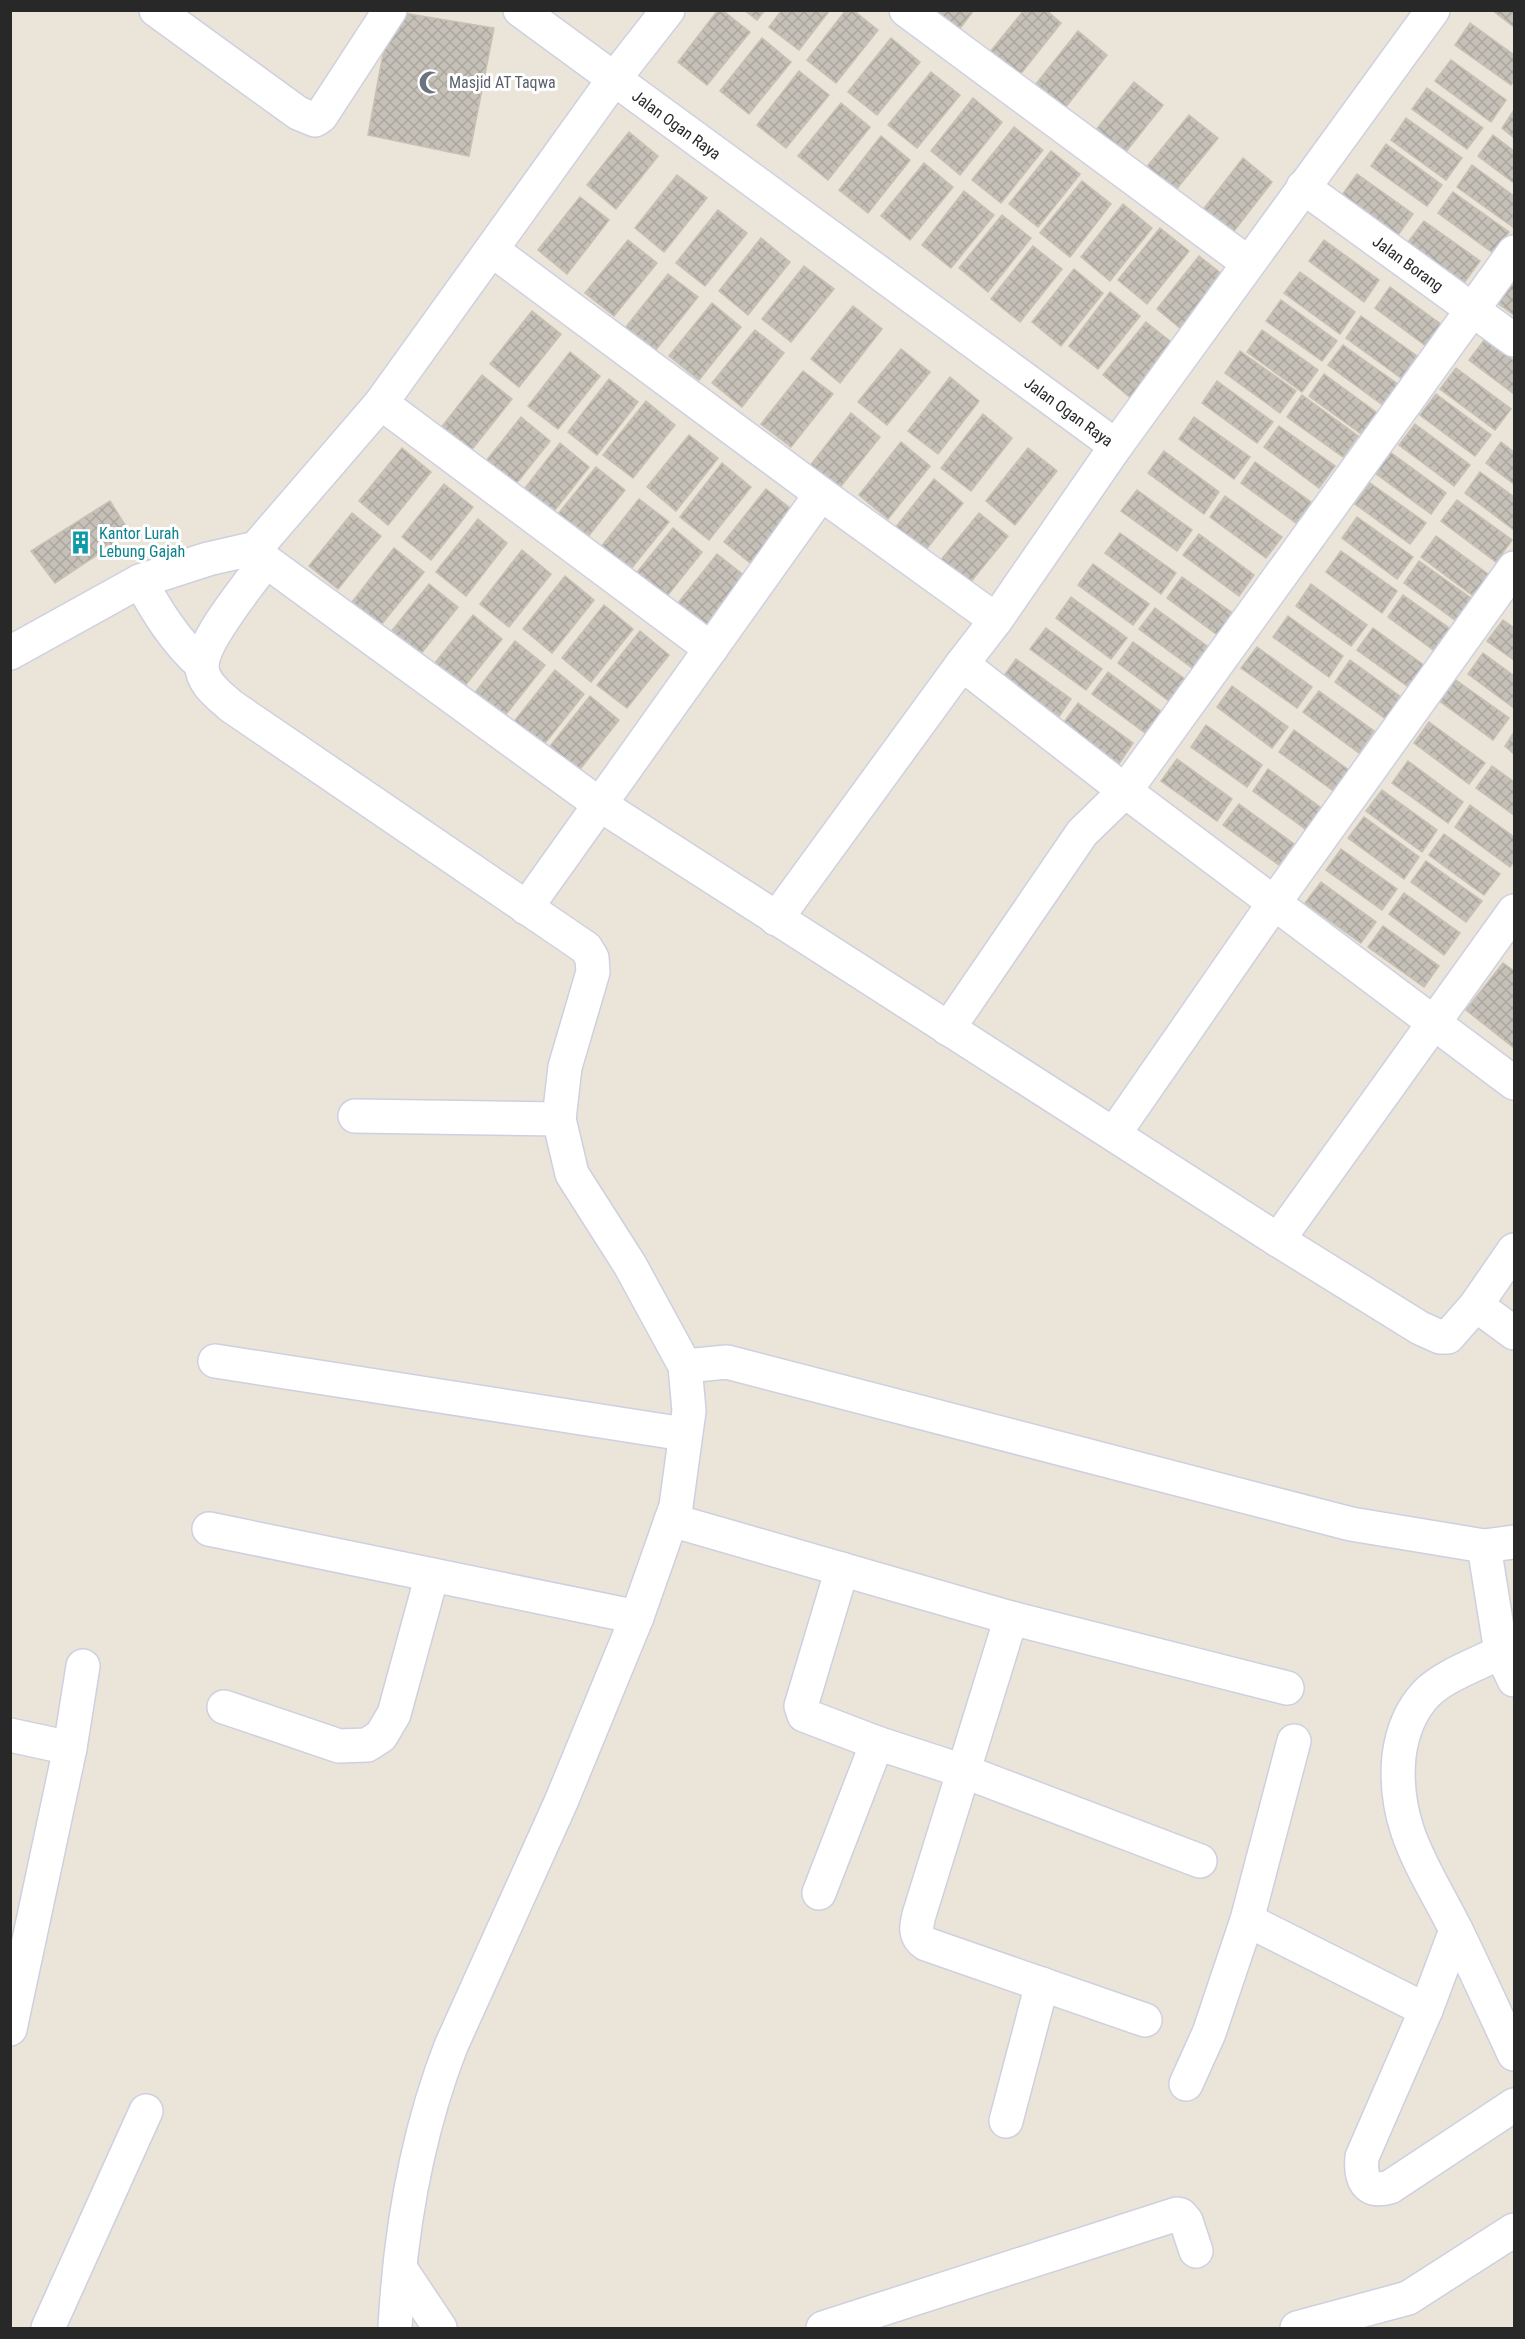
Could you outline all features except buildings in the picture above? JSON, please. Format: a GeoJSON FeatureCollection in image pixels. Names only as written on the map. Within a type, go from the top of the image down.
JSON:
{"type":"FeatureCollection","features":[{"type":"Feature","properties":{"kind":"street"},"geometry":{"type":"LineString","coordinates":[[156,10],[298,113],[315,120],[321,116],[390,10]]}},
{"type":"Feature","properties":{"kind":"street","name":"Jalan Ogan Raya"},"geometry":{"type":"LineString","coordinates":[[520,10],[1116,446],[1433,10]]}},
{"type":"Feature","properties":{"kind":"street"},"geometry":{"type":"LineString","coordinates":[[202,665],[219,628],[261,554],[381,403],[614,79],[668,10]]}},
{"type":"Feature","properties":{"kind":"street"},"geometry":{"type":"LineString","coordinates":[[906,10],[1248,263]]}},
{"type":"Feature","properties":{"kind":"street","name":"Jalan Borang"},"geometry":{"type":"LineString","coordinates":[[1303,187],[1515,340]]}},
{"type":"Feature","properties":{"kind":"street"},"geometry":{"type":"LineString","coordinates":[[492,250],[821,494],[996,620]]}},
{"type":"Feature","properties":{"kind":"street"},"geometry":{"type":"LineString","coordinates":[[948,1029],[1082,833],[1125,791],[1515,252]]}},
{"type":"Feature","properties":{"kind":"street"},"geometry":{"type":"LineString","coordinates":[[381,403],[711,649]]}},
{"type":"Feature","properties":{"kind":"street"},"geometry":{"type":"LineString","coordinates":[[776,919],[996,620],[1116,446]]}},
{"type":"Feature","properties":{"kind":"street"},"geometry":{"type":"LineString","coordinates":[[526,908],[821,494]]}},
{"type":"Feature","properties":{"kind":"street"},"geometry":{"type":"LineString","coordinates":[[10,653],[140,581],[208,559],[261,554],[599,804],[1278,1240],[1420,1328],[1440,1337],[1448,1337],[1476,1305],[1515,1250]]}},
{"type":"Feature","properties":{"kind":"street"},"geometry":{"type":"LineString","coordinates":[[1114,1134],[1274,903],[1515,568]]}},
{"type":"Feature","properties":{"kind":"street"},"geometry":{"type":"LineString","coordinates":[[140,581],[166,626],[182,647],[202,665],[206,679],[214,691],[231,706],[586,948],[592,958],[593,972],[565,1067],[559,1119],[572,1174],[630,1264],[685,1365],[689,1411],[684,1434],[676,1506],[637,1617],[561,1802],[451,2046],[438,2080],[412,2182],[400,2268],[395,2328]]}},
{"type":"Feature","properties":{"kind":"street"},"geometry":{"type":"LineString","coordinates":[[962,664],[1125,791],[1515,1083]]}},
{"type":"Feature","properties":{"kind":"street"},"geometry":{"type":"LineString","coordinates":[[1278,1240],[1515,911]]}},
{"type":"Feature","properties":{"kind":"street"},"geometry":{"type":"LineString","coordinates":[[355,1116],[559,1119]]}},
{"type":"Feature","properties":{"kind":"street"},"geometry":{"type":"LineString","coordinates":[[1476,1305],[1515,1333]]}},
{"type":"Feature","properties":{"kind":"street"},"geometry":{"type":"LineString","coordinates":[[215,1361],[684,1434]]}},
{"type":"Feature","properties":{"kind":"street"},"geometry":{"type":"LineString","coordinates":[[685,1365],[726,1362],[1351,1524],[1499,1544],[1508,1666],[1436,1685],[1415,1708],[1406,1725],[1400,1749],[1397,1783],[1401,1813],[1412,1846],[1456,1930],[1515,2054]]}},
{"type":"Feature","properties":{"kind":"street"},"geometry":{"type":"LineString","coordinates":[[671,1520],[1011,1618],[1287,1688]]}},
{"type":"Feature","properties":{"kind":"street"},"geometry":{"type":"LineString","coordinates":[[209,1529],[637,1617]]}},
{"type":"Feature","properties":{"kind":"street"},"geometry":{"type":"LineString","coordinates":[[842,1569],[801,1706],[804,1715],[877,1743],[963,1771],[1200,1861]]}},
{"type":"Feature","properties":{"kind":"street"},"geometry":{"type":"LineString","coordinates":[[224,1707],[339,1746],[367,1745],[381,1736],[394,1714],[432,1575]]}},
{"type":"Feature","properties":{"kind":"street"},"geometry":{"type":"LineString","coordinates":[[1011,1618],[919,1915],[916,1933],[926,1944],[1145,2020]]}},
{"type":"Feature","properties":{"kind":"street"},"geometry":{"type":"LineString","coordinates":[[10,2029],[70,1748],[82,1666]]}},
{"type":"Feature","properties":{"kind":"street"},"geometry":{"type":"LineString","coordinates":[[10,1735],[70,1748]]}},
{"type":"Feature","properties":{"kind":"street"},"geometry":{"type":"LineString","coordinates":[[1186,2084],[1209,2033],[1247,1920],[1294,1741]]}},
{"type":"Feature","properties":{"kind":"street"},"geometry":{"type":"LineString","coordinates":[[819,1893],[877,1743]]}},
{"type":"Feature","properties":{"kind":"street"},"geometry":{"type":"LineString","coordinates":[[1247,1920],[1426,2010]]}},
{"type":"Feature","properties":{"kind":"street"},"geometry":{"type":"LineString","coordinates":[[1456,1930],[1426,2010],[1362,2157],[1361,2169],[1368,2186],[1375,2189],[1390,2187],[1515,2105]]}},
{"type":"Feature","properties":{"kind":"street"},"geometry":{"type":"LineString","coordinates":[[1006,2121],[1042,1984]]}},
{"type":"Feature","properties":{"kind":"street"},"geometry":{"type":"LineString","coordinates":[[48,2328],[146,2111]]}},
{"type":"Feature","properties":{"kind":"street"},"geometry":{"type":"LineString","coordinates":[[823,2328],[1177,2214],[1186,2221],[1196,2251]]}},
{"type":"Feature","properties":{"kind":"street"},"geometry":{"type":"LineString","coordinates":[[1298,2328],[1408,2298],[1515,2230]]}},
{"type":"Feature","properties":{"kind":"street"},"geometry":{"type":"LineString","coordinates":[[400,2268],[440,2328]]}},
{"type":"Feature","properties":{"kind":"place","name":"Masjid AT Taqwa"},"geometry":{"type":"Point","coordinates":[431,82]}},
{"type":"Feature","properties":{"kind":"place","name":"Kantor Lurah Lebung Gajah"},"geometry":{"type":"Point","coordinates":[81,542]}}]}
